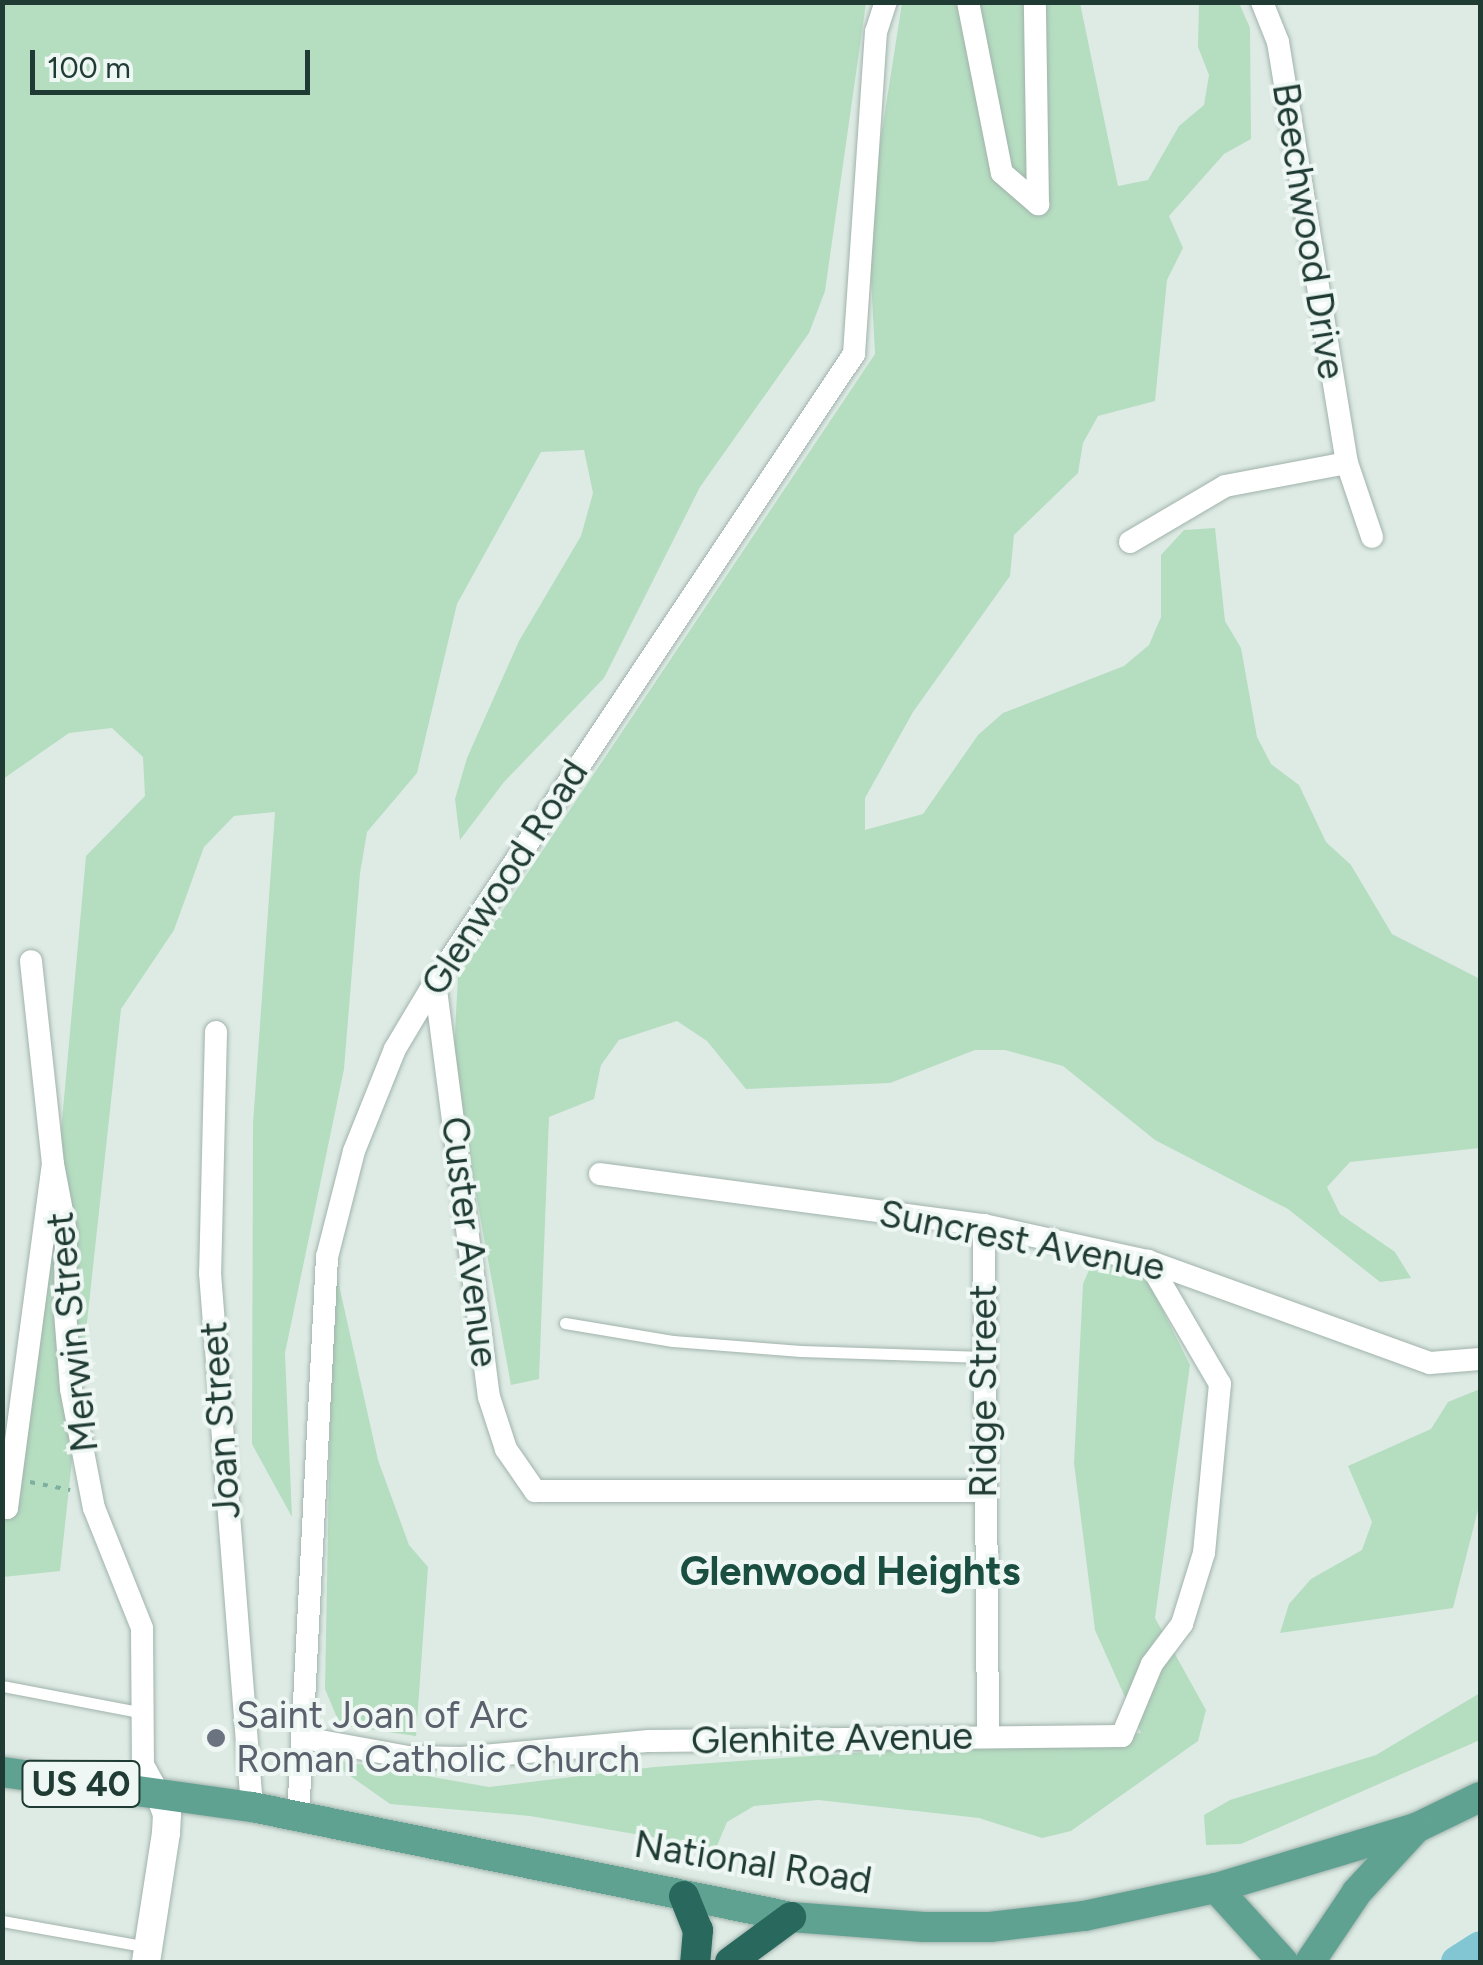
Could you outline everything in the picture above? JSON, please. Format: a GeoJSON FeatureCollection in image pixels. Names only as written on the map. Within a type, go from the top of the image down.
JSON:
{"type":"FeatureCollection","features":[{"type":"Feature","properties":{"kind":"highway"},"geometry":{"type":"LineString","coordinates":[[684,1896],[698,1930],[696,1962]]}},
{"type":"Feature","properties":{"kind":"highway"},"geometry":{"type":"LineString","coordinates":[[730,1962],[792,1917]]}},
{"type":"Feature","properties":{"kind":"main road","name":"National Road"},"geometry":{"type":"LineString","coordinates":[[2,1772],[252,1808],[792,1917],[990,1928],[1106,1913],[1216,1888],[1416,1828],[1480,1797]]}},
{"type":"Feature","properties":{"kind":"main road"},"geometry":{"type":"LineString","coordinates":[[1310,1962],[1357,1892],[1416,1828]]}},
{"type":"Feature","properties":{"kind":"main road"},"geometry":{"type":"LineString","coordinates":[[1216,1888],[1283,1962]]}},
{"type":"Feature","properties":{"kind":"street","name":"Glenwood Road"},"geometry":{"type":"LineString","coordinates":[[298,1818],[327,1257],[354,1152],[395,1049],[435,982],[854,354],[876,32],[886,2]]}},
{"type":"Feature","properties":{"kind":"street"},"geometry":{"type":"LineString","coordinates":[[968,2],[1002,173],[1038,204],[1035,2]]}},
{"type":"Feature","properties":{"kind":"street","name":"Beechwood Drive"},"geometry":{"type":"LineString","coordinates":[[1262,2],[1278,42],[1347,462],[1372,537]]}},
{"type":"Feature","properties":{"kind":"street"},"geometry":{"type":"LineString","coordinates":[[1130,542],[1225,486],[1347,462]]}},
{"type":"Feature","properties":{"kind":"street","name":"Merwin Street"},"geometry":{"type":"LineString","coordinates":[[31,961],[53,1164],[66,1232],[65,1312],[71,1390],[91,1494],[142,1628],[143,1764],[167,1814],[147,1955]]}},
{"type":"Feature","properties":{"kind":"street","name":"Custer Avenue"},"geometry":{"type":"LineString","coordinates":[[435,982],[490,1397],[506,1450],[535,1492],[984,1491]]}},
{"type":"Feature","properties":{"kind":"street","name":"Joan Street"},"geometry":{"type":"LineString","coordinates":[[216,1032],[210,1273],[252,1808]]}},
{"type":"Feature","properties":{"kind":"street","name":"Merwin Street"},"geometry":{"type":"LineString","coordinates":[[5,1508],[53,1164]]}},
{"type":"Feature","properties":{"kind":"street","name":"Suncrest Avenue"},"geometry":{"type":"LineString","coordinates":[[600,1174],[984,1225],[1148,1261],[1430,1363],[1480,1360]]}},
{"type":"Feature","properties":{"kind":"street","name":"Ridge Street"},"geometry":{"type":"LineString","coordinates":[[984,1225],[988,1736]]}},
{"type":"Feature","properties":{"kind":"street","name":"Glenhite Avenue"},"geometry":{"type":"LineString","coordinates":[[304,1738],[408,1757],[461,1758],[648,1741],[1122,1736],[1152,1664],[1182,1624],[1204,1554],[1220,1384],[1148,1261]]}},
{"type":"Feature","properties":{"kind":"lane"},"geometry":{"type":"LineString","coordinates":[[565,1323],[692,1343],[984,1357]]}},
{"type":"Feature","properties":{"kind":"lane"},"geometry":{"type":"LineString","coordinates":[[2,1686],[144,1713]]}},
{"type":"Feature","properties":{"kind":"lane"},"geometry":{"type":"LineString","coordinates":[[2,1920],[147,1955]]}},
{"type":"Feature","properties":{"kind":"path"},"geometry":{"type":"LineString","coordinates":[[11,1478],[91,1494]]}},
{"type":"Feature","properties":{"kind":"green space"},"geometry":{"type":"Polygon","coordinates":[[[3,3],[866,3],[825,291],[809,333],[700,487],[604,678],[504,782],[460,840],[455,799],[467,758],[519,641],[581,536],[593,493],[584,450],[541,452],[457,604],[417,773],[367,832],[360,873],[344,1069],[285,1353],[292,1517],[252,1444],[253,1124],[275,812],[234,816],[204,847],[174,930],[121,1009],[60,1571],[3,1577],[2,1513],[46,1297],[86,856],[145,796],[143,757],[112,728],[69,733],[3,779],[3,3]]]}},
{"type":"Feature","properties":{"kind":"green space"},"geometry":{"type":"Polygon","coordinates":[[[902,3],[1080,3],[1118,186],[1148,180],[1179,126],[1204,105],[1209,75],[1198,47],[1199,3],[1239,3],[1250,28],[1251,139],[1224,154],[1169,216],[1183,248],[1167,280],[1155,401],[1098,416],[1083,443],[1078,473],[1014,535],[1010,576],[913,712],[865,798],[865,830],[923,814],[978,735],[1003,713],[1124,666],[1149,645],[1161,617],[1161,555],[1184,530],[1215,528],[1225,621],[1241,648],[1257,737],[1271,764],[1299,785],[1326,842],[1351,865],[1392,934],[1480,979],[1480,1148],[1350,1162],[1327,1187],[1340,1214],[1395,1252],[1411,1278],[1380,1282],[1288,1209],[1155,1140],[1063,1066],[1005,1050],[975,1050],[890,1083],[746,1089],[707,1041],[677,1021],[619,1040],[601,1065],[594,1099],[549,1117],[539,1379],[511,1385],[453,1069],[458,977],[875,354],[868,220],[902,3]]]}},
{"type":"Feature","properties":{"kind":"green space"},"geometry":{"type":"Polygon","coordinates":[[[1095,1256],[1124,1262],[1147,1279],[1190,1365],[1155,1618],[1206,1710],[1198,1741],[1071,1831],[1042,1838],[979,1818],[818,1800],[754,1806],[727,1822],[716,1848],[530,1816],[390,1804],[325,1758],[489,1787],[654,1767],[1141,1733],[1095,1630],[1074,1463],[1083,1284],[1095,1256]]]}},
{"type":"Feature","properties":{"kind":"green space"},"geometry":{"type":"Polygon","coordinates":[[[333,1258],[378,1460],[409,1545],[428,1567],[416,1736],[340,1725],[325,1689],[333,1258]]]}},
{"type":"Feature","properties":{"kind":"green space"},"geometry":{"type":"Polygon","coordinates":[[[1480,1389],[1480,1502],[1453,1608],[1280,1633],[1289,1604],[1311,1579],[1362,1550],[1372,1522],[1348,1466],[1431,1429],[1448,1402],[1480,1389]]]}},
{"type":"Feature","properties":{"kind":"green space"},"geometry":{"type":"Polygon","coordinates":[[[1480,1693],[1480,1740],[1241,1844],[1206,1845],[1204,1815],[1230,1800],[1376,1755],[1480,1693]]]}},
{"type":"Feature","properties":{"kind":"waterway"},"geometry":{"type":"LineString","coordinates":[[1457,1962],[1480,1947]]}},
{"type":"Feature","properties":{"kind":"place","name":"Saint Joan of Arc Roman Catholic Church"},"geometry":{"type":"Point","coordinates":[216,1738]}},
{"type":"Feature","properties":{"kind":"district","name":"Glenwood Heights"},"geometry":{"type":"Point","coordinates":[850,1571]}}]}
